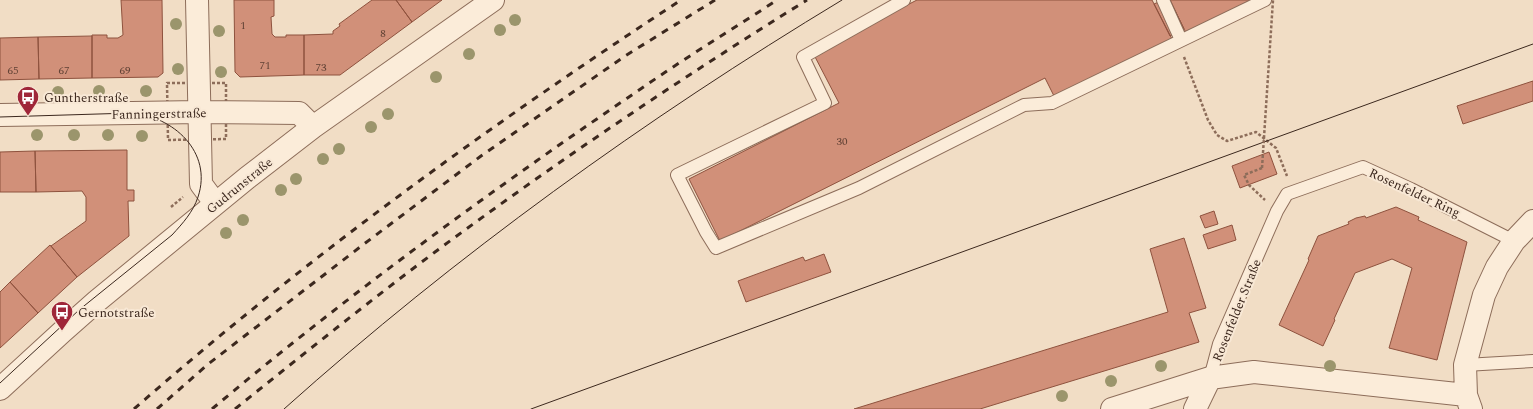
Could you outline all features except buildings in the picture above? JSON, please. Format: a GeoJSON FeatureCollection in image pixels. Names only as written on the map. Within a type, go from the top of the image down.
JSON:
{"type":"FeatureCollection","features":[{"type":"Feature","properties":{"kind":"street"},"geometry":{"type":"LineString","coordinates":[[197,0],[201,184],[215,203]]}},
{"type":"Feature","properties":{"kind":"street","name":"Gudrunstraße"},"geometry":{"type":"LineString","coordinates":[[0,389],[62,332],[215,203],[313,127],[493,0]]}},
{"type":"Feature","properties":{"kind":"street","name":"Fanningerstraße"},"geometry":{"type":"LineString","coordinates":[[0,115],[199,112],[299,113],[313,127]]}},
{"type":"Feature","properties":{"kind":"street"},"geometry":{"type":"LineString","coordinates":[[1112,409],[1210,378],[1254,372],[1468,402],[1465,365],[1484,296],[1497,267],[1514,241],[1533,221]]}},
{"type":"Feature","properties":{"kind":"street","name":"Rosenfelder Straße"},"geometry":{"type":"LineString","coordinates":[[1195,409],[1210,378]]}},
{"type":"Feature","properties":{"kind":"lane"},"geometry":{"type":"LineString","coordinates":[[904,0],[803,58],[825,103],[677,175],[706,232],[716,248],[859,188],[1024,105],[1052,103],[1265,0]]}},
{"type":"Feature","properties":{"kind":"lane"},"geometry":{"type":"LineString","coordinates":[[1162,0],[1179,41]]}},
{"type":"Feature","properties":{"kind":"lane","name":"Rosenfelder Ring"},"geometry":{"type":"LineString","coordinates":[[1292,192],[1363,167],[1411,189],[1514,241]]}},
{"type":"Feature","properties":{"kind":"lane"},"geometry":{"type":"LineString","coordinates":[[1277,211],[1287,194],[1292,192]]}},
{"type":"Feature","properties":{"kind":"lane","name":"Rosenfelder Straße"},"geometry":{"type":"LineString","coordinates":[[1210,378],[1219,344],[1277,211]]}},
{"type":"Feature","properties":{"kind":"lane"},"geometry":{"type":"LineString","coordinates":[[1465,365],[1533,361]]}},
{"type":"Feature","properties":{"kind":"path"},"geometry":{"type":"LineString","coordinates":[[1273,0],[1262,168],[1244,175],[1248,185],[1277,211]]}},
{"type":"Feature","properties":{"kind":"path"},"geometry":{"type":"LineString","coordinates":[[1179,41],[1208,120],[1217,135],[1227,142],[1256,132],[1268,140],[1276,148],[1292,192]]}},
{"type":"Feature","properties":{"kind":"tram line"},"geometry":{"type":"LineString","coordinates":[[284,409],[349,352],[416,297],[484,243],[554,191],[696,92],[842,0]]}},
{"type":"Feature","properties":{"kind":"tram line"},"geometry":{"type":"LineString","coordinates":[[531,409],[1533,44]]}},
{"type":"Feature","properties":{"kind":"tram line"},"geometry":{"type":"LineString","coordinates":[[0,117],[131,113],[147,116],[161,121],[175,129],[186,139],[194,151],[200,165],[201,181],[198,197],[193,208],[184,222],[172,235],[79,310],[0,383]]}},
{"type":"Feature","properties":{"kind":"railway"},"geometry":{"type":"LineString","coordinates":[[134,409],[265,299],[400,195],[539,96],[681,0]]}},
{"type":"Feature","properties":{"kind":"railway"},"geometry":{"type":"LineString","coordinates":[[157,409],[207,365],[481,156],[625,56],[715,0]]}},
{"type":"Feature","properties":{"kind":"railway"},"geometry":{"type":"LineString","coordinates":[[212,409],[370,282],[479,202],[661,75],[777,0]]}},
{"type":"Feature","properties":{"kind":"railway"},"geometry":{"type":"LineString","coordinates":[[235,409],[410,271],[526,186],[665,91],[807,0]]}},
{"type":"Feature","properties":{"kind":"place","name":"Guntherstraße"},"geometry":{"type":"Point","coordinates":[28,116]}},
{"type":"Feature","properties":{"kind":"place","name":"Gernotstraße"},"geometry":{"type":"Point","coordinates":[62,332]}}]}
